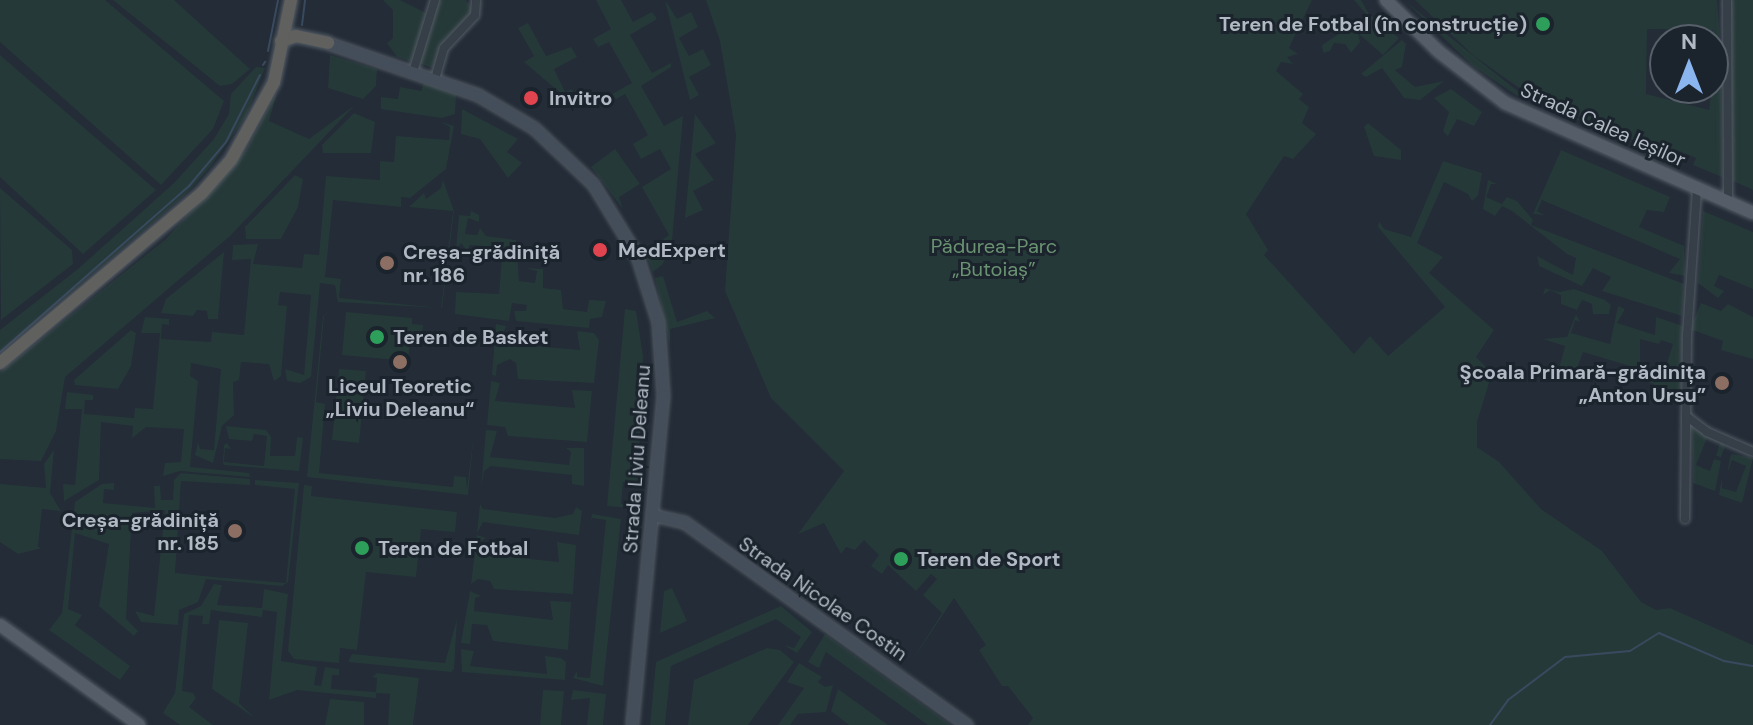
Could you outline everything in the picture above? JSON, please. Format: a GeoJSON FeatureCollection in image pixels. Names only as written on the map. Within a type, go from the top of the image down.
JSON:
{"type":"FeatureCollection","features":[{"type":"Feature","properties":{"kind":"highway"},"geometry":{"type":"LineString","coordinates":[[233,157],[266,102],[287,35],[289,0]]}},
{"type":"Feature","properties":{"kind":"highway"},"geometry":{"type":"LineString","coordinates":[[289,0],[294,27],[326,47]]}},
{"type":"Feature","properties":{"kind":"highway"},"geometry":{"type":"LineString","coordinates":[[172,217],[250,118],[269,73],[289,0]]}},
{"type":"Feature","properties":{"kind":"highway"},"geometry":{"type":"LineString","coordinates":[[287,35],[326,47]]}},
{"type":"Feature","properties":{"kind":"highway"},"geometry":{"type":"LineString","coordinates":[[172,217],[217,172],[246,132],[287,35]]}},
{"type":"Feature","properties":{"kind":"highway"},"geometry":{"type":"LineString","coordinates":[[0,363],[172,217],[233,157],[270,99],[292,46],[326,47]]}},
{"type":"Feature","properties":{"kind":"main road","name":"Strada Calea Ieșilor"},"geometry":{"type":"LineString","coordinates":[[1386,0],[1438,51],[1505,103],[1753,213]]}},
{"type":"Feature","properties":{"kind":"main road","name":"Strada Liviu Deleanu"},"geometry":{"type":"LineString","coordinates":[[326,47],[435,79],[506,109],[549,139],[593,184],[629,239],[653,300],[662,351],[653,515],[632,725]]}},
{"type":"Feature","properties":{"kind":"main road","name":"Strada Nicolae Costin"},"geometry":{"type":"LineString","coordinates":[[653,515],[684,522],[967,725]]}},
{"type":"Feature","properties":{"kind":"main road"},"geometry":{"type":"LineString","coordinates":[[0,625],[139,725]]}},
{"type":"Feature","properties":{"kind":"street"},"geometry":{"type":"LineString","coordinates":[[413,72],[435,0]]}},
{"type":"Feature","properties":{"kind":"street"},"geometry":{"type":"LineString","coordinates":[[435,79],[444,48],[475,15],[476,0]]}},
{"type":"Feature","properties":{"kind":"street"},"geometry":{"type":"LineString","coordinates":[[1727,0],[1728,202]]}},
{"type":"Feature","properties":{"kind":"street","name":"Strada Calea Ieșilor"},"geometry":{"type":"LineString","coordinates":[[1685,519],[1686,416],[1697,189]]}},
{"type":"Feature","properties":{"kind":"street"},"geometry":{"type":"LineString","coordinates":[[1686,416],[1707,432],[1753,452]]}},
{"type":"Feature","properties":{"kind":"green space"},"geometry":{"type":"Polygon","coordinates":[[[0,0],[105,0],[224,101],[213,129],[161,185],[0,42],[0,0]]]}},
{"type":"Feature","properties":{"kind":"green space"},"geometry":{"type":"Polygon","coordinates":[[[113,0],[174,0],[250,69],[232,84],[220,86],[113,0]]]}},
{"type":"Feature","properties":{"kind":"green space"},"geometry":{"type":"Polygon","coordinates":[[[383,0],[400,0],[428,14],[412,62],[397,57],[387,43],[393,38],[393,10],[383,0]]]}},
{"type":"Feature","properties":{"kind":"green space"},"geometry":{"type":"Polygon","coordinates":[[[439,0],[466,0],[473,10],[440,47],[433,68],[418,63],[439,0]]]}},
{"type":"Feature","properties":{"kind":"green space"},"geometry":{"type":"Polygon","coordinates":[[[596,0],[621,0],[633,22],[652,12],[657,19],[630,35],[652,73],[671,63],[671,67],[641,86],[664,126],[683,116],[672,241],[663,264],[653,272],[642,244],[652,248],[669,235],[642,187],[671,169],[660,149],[641,159],[633,144],[648,135],[625,94],[616,99],[612,94],[632,83],[609,42],[598,47],[593,39],[611,29],[596,0]]]}},
{"type":"Feature","properties":{"kind":"green space"},"geometry":{"type":"Polygon","coordinates":[[[665,0],[677,19],[691,12],[698,27],[679,38],[689,56],[703,49],[711,65],[689,77],[699,95],[690,100],[665,0]]]}},
{"type":"Feature","properties":{"kind":"green space","name":"Pădurea-Parc „Butoiaș”"},"geometry":{"type":"Polygon","coordinates":[[[706,0],[1312,0],[1289,48],[1298,54],[1287,57],[1293,64],[1281,62],[1276,71],[1303,94],[1299,99],[1309,107],[1302,123],[1316,134],[1293,159],[1284,156],[1246,214],[1268,250],[1264,255],[1354,354],[1370,336],[1388,356],[1445,307],[1378,227],[1379,221],[1384,229],[1411,237],[1443,161],[1482,173],[1478,195],[1472,201],[1468,194],[1444,182],[1417,243],[1443,257],[1429,273],[1494,330],[1476,357],[1492,373],[1477,422],[1477,447],[1499,462],[1541,509],[1602,551],[1641,602],[1656,610],[1670,608],[1753,645],[1753,725],[1028,725],[1033,718],[1008,686],[1002,686],[979,650],[986,645],[954,598],[908,667],[942,613],[923,595],[937,579],[931,574],[916,591],[888,565],[882,574],[871,566],[879,555],[864,540],[855,550],[846,547],[841,554],[824,523],[798,534],[844,471],[771,398],[725,291],[736,135],[720,41],[706,0]]]}},
{"type":"Feature","properties":{"kind":"green space"},"geometry":{"type":"Polygon","coordinates":[[[1354,0],[1361,0],[1369,14],[1399,38],[1383,55],[1358,33],[1360,42],[1351,53],[1345,44],[1334,43],[1330,51],[1323,53],[1322,45],[1367,15],[1354,0]]]}},
{"type":"Feature","properties":{"kind":"green space"},"geometry":{"type":"Polygon","coordinates":[[[1404,0],[1521,94],[1665,156],[1516,95],[1473,66],[1404,0]]]}},
{"type":"Feature","properties":{"kind":"green space"},"geometry":{"type":"Polygon","coordinates":[[[1415,0],[1717,0],[1719,24],[1649,24],[1646,94],[1649,95],[1649,104],[1685,104],[1709,110],[1710,104],[1721,104],[1722,177],[1693,165],[1696,158],[1677,150],[1674,158],[1525,92],[1474,56],[1415,0]]]}},
{"type":"Feature","properties":{"kind":"green space"},"geometry":{"type":"Polygon","coordinates":[[[1731,0],[1753,0],[1753,190],[1733,181],[1731,0]]]}},
{"type":"Feature","properties":{"kind":"green space"},"geometry":{"type":"Polygon","coordinates":[[[528,23],[546,56],[571,47],[577,57],[554,69],[565,92],[572,89],[576,106],[524,62],[534,56],[518,28],[528,23]]]}},
{"type":"Feature","properties":{"kind":"green space"},"geometry":{"type":"Polygon","coordinates":[[[1402,40],[1406,44],[1402,67],[1395,70],[1415,87],[1444,81],[1420,100],[1404,98],[1382,68],[1366,77],[1361,74],[1402,40]]]}},
{"type":"Feature","properties":{"kind":"green space"},"geometry":{"type":"Polygon","coordinates":[[[0,55],[156,190],[83,254],[0,177],[0,55]]]}},
{"type":"Feature","properties":{"kind":"green space"},"geometry":{"type":"Polygon","coordinates":[[[330,55],[377,69],[376,86],[363,99],[328,88],[330,55]]]}},
{"type":"Feature","properties":{"kind":"green space"},"geometry":{"type":"Polygon","coordinates":[[[256,67],[265,68],[246,116],[210,167],[184,196],[0,353],[0,330],[78,269],[174,183],[214,139],[229,114],[231,94],[256,67]]]}},
{"type":"Feature","properties":{"kind":"green space"},"geometry":{"type":"Polygon","coordinates":[[[424,83],[456,94],[455,114],[442,118],[381,109],[381,97],[398,99],[400,87],[421,91],[424,83]]]}},
{"type":"Feature","properties":{"kind":"green space"},"geometry":{"type":"Polygon","coordinates":[[[1451,89],[1482,112],[1474,126],[1457,119],[1448,136],[1443,131],[1449,112],[1434,98],[1451,89]]]}},
{"type":"Feature","properties":{"kind":"green space"},"geometry":{"type":"Polygon","coordinates":[[[277,92],[269,121],[309,139],[355,105],[230,236],[65,377],[56,431],[41,461],[0,459],[0,372],[166,239],[246,150],[277,92]]]}},
{"type":"Feature","properties":{"kind":"green space"},"geometry":{"type":"Polygon","coordinates":[[[462,109],[518,139],[507,152],[522,163],[508,178],[480,139],[461,134],[462,109]]]}},
{"type":"Feature","properties":{"kind":"green space"},"geometry":{"type":"Polygon","coordinates":[[[354,113],[375,122],[371,153],[323,153],[322,145],[354,113]]]}},
{"type":"Feature","properties":{"kind":"green space"},"geometry":{"type":"Polygon","coordinates":[[[695,114],[716,143],[695,154],[714,180],[693,191],[703,210],[685,218],[695,114]]]}},
{"type":"Feature","properties":{"kind":"green space"},"geometry":{"type":"Polygon","coordinates":[[[441,122],[454,126],[446,169],[410,198],[401,197],[401,207],[333,200],[325,277],[341,279],[339,298],[440,308],[338,302],[335,285],[320,283],[311,377],[300,383],[287,381],[285,369],[304,375],[311,295],[280,292],[278,305],[287,306],[281,376],[274,381],[269,364],[241,362],[239,380],[233,382],[234,415],[222,426],[213,463],[195,455],[198,442],[200,449],[214,450],[221,369],[191,363],[190,376],[198,381],[190,467],[249,473],[250,477],[180,471],[163,476],[165,463],[181,462],[184,429],[146,427],[132,438],[133,426],[101,422],[99,480],[64,501],[63,484],[75,485],[82,409],[65,409],[67,392],[93,395],[93,400],[85,400],[84,414],[134,418],[135,408],[153,409],[160,333],[141,333],[145,317],[169,319],[169,325],[162,324],[161,339],[211,342],[212,332],[244,335],[251,259],[232,260],[233,245],[258,244],[253,264],[302,268],[304,254],[319,255],[326,176],[380,180],[380,161],[394,162],[396,136],[449,140],[450,127],[441,122]]]}},
{"type":"Feature","properties":{"kind":"green space"},"geometry":{"type":"Polygon","coordinates":[[[1368,123],[1401,150],[1401,160],[1374,156],[1364,127],[1368,123]]]}},
{"type":"Feature","properties":{"kind":"green space"},"geometry":{"type":"Polygon","coordinates":[[[615,149],[640,184],[619,197],[623,209],[591,167],[615,149]]]}},
{"type":"Feature","properties":{"kind":"green space"},"geometry":{"type":"Polygon","coordinates":[[[1561,150],[1670,197],[1664,212],[1647,210],[1639,227],[1684,246],[1685,276],[1669,273],[1680,259],[1542,200],[1537,211],[1544,215],[1533,214],[1561,150]]]}},
{"type":"Feature","properties":{"kind":"green space"},"geometry":{"type":"Polygon","coordinates":[[[295,175],[303,179],[298,207],[281,239],[246,239],[245,227],[295,175]]]}},
{"type":"Feature","properties":{"kind":"green space"},"geometry":{"type":"Polygon","coordinates":[[[443,180],[454,211],[441,308],[453,211],[409,207],[424,193],[426,199],[441,188],[443,180]]]}},
{"type":"Feature","properties":{"kind":"green space"},"geometry":{"type":"Polygon","coordinates":[[[1488,180],[1497,184],[1491,184],[1486,197],[1502,204],[1507,197],[1517,201],[1533,220],[1531,225],[1684,284],[1682,316],[1602,291],[1611,277],[1593,268],[1582,286],[1539,266],[1537,256],[1573,275],[1576,258],[1567,254],[1512,211],[1502,206],[1495,216],[1483,209],[1488,180]]]}},
{"type":"Feature","properties":{"kind":"green space"},"geometry":{"type":"Polygon","coordinates":[[[0,188],[72,250],[73,264],[1,320],[0,188]]]}},
{"type":"Feature","properties":{"kind":"green space"},"geometry":{"type":"Polygon","coordinates":[[[471,211],[479,215],[479,222],[468,218],[465,234],[477,235],[480,228],[486,236],[516,240],[519,281],[535,283],[537,271],[525,268],[543,269],[543,288],[561,290],[563,309],[587,312],[589,300],[606,301],[602,317],[590,319],[589,328],[516,321],[514,311],[526,311],[527,305],[512,303],[509,321],[455,314],[456,292],[499,294],[502,257],[495,249],[484,255],[484,246],[470,245],[467,251],[461,243],[456,250],[459,215],[470,216],[471,211]]]}},
{"type":"Feature","properties":{"kind":"green space"},"geometry":{"type":"Polygon","coordinates":[[[1703,211],[1753,232],[1753,289],[1719,275],[1714,286],[1724,291],[1718,298],[1698,283],[1703,211]]]}},
{"type":"Feature","properties":{"kind":"green space"},"geometry":{"type":"Polygon","coordinates":[[[224,252],[218,319],[208,319],[207,311],[197,310],[193,316],[161,313],[166,299],[224,252]]]}},
{"type":"Feature","properties":{"kind":"green space"},"geometry":{"type":"Polygon","coordinates":[[[663,276],[677,322],[707,311],[715,318],[670,329],[670,346],[655,278],[663,276]]]}},
{"type":"Feature","properties":{"kind":"green space"},"geometry":{"type":"Polygon","coordinates":[[[1545,288],[1559,292],[1574,289],[1605,300],[1611,305],[1609,314],[1593,314],[1592,304],[1582,300],[1577,310],[1561,304],[1561,295],[1550,290],[1543,295],[1545,288]]]}},
{"type":"Feature","properties":{"kind":"green space"},"geometry":{"type":"Polygon","coordinates":[[[1701,303],[1721,311],[1728,304],[1753,317],[1753,359],[1721,350],[1723,341],[1690,329],[1701,303]]]}},
{"type":"Feature","properties":{"kind":"green space"},"geometry":{"type":"Polygon","coordinates":[[[1618,306],[1625,309],[1617,323],[1655,335],[1656,317],[1683,326],[1681,389],[1670,391],[1643,380],[1651,372],[1649,379],[1661,382],[1673,344],[1661,340],[1659,344],[1640,339],[1640,369],[1583,352],[1575,374],[1557,377],[1565,346],[1543,339],[1567,337],[1576,314],[1580,322],[1575,320],[1571,333],[1610,344],[1618,306]]]}},
{"type":"Feature","properties":{"kind":"green space"},"geometry":{"type":"Polygon","coordinates":[[[334,307],[324,316],[316,402],[325,404],[319,473],[453,487],[454,476],[466,477],[467,489],[474,432],[468,495],[307,477],[323,316],[334,307]]]}},
{"type":"Feature","properties":{"kind":"green space"},"geometry":{"type":"Polygon","coordinates":[[[625,309],[636,311],[643,356],[638,483],[623,482],[621,504],[633,508],[607,506],[625,309]]]}},
{"type":"Feature","properties":{"kind":"green space","name":"Teren de Basket"},"geometry":{"type":"Polygon","coordinates":[[[346,312],[412,318],[412,324],[423,325],[421,344],[410,343],[408,361],[342,355],[346,312]]]}},
{"type":"Feature","properties":{"kind":"green space"},"geometry":{"type":"Polygon","coordinates":[[[496,324],[506,326],[500,343],[580,350],[577,331],[594,333],[599,340],[594,383],[518,379],[516,363],[510,359],[497,365],[496,376],[492,375],[496,324]]]}},
{"type":"Feature","properties":{"kind":"green space"},"geometry":{"type":"Polygon","coordinates":[[[131,330],[136,333],[131,366],[118,389],[75,385],[74,380],[131,330]]]}},
{"type":"Feature","properties":{"kind":"green space"},"geometry":{"type":"Polygon","coordinates":[[[339,369],[366,371],[359,443],[332,440],[339,369]]]}},
{"type":"Feature","properties":{"kind":"green space"},"geometry":{"type":"Polygon","coordinates":[[[491,381],[500,383],[495,401],[575,408],[572,390],[592,391],[587,442],[508,436],[505,427],[487,425],[491,381]]]}},
{"type":"Feature","properties":{"kind":"green space"},"geometry":{"type":"Polygon","coordinates":[[[226,426],[266,430],[271,437],[270,456],[295,456],[297,437],[303,438],[299,471],[224,465],[223,463],[224,445],[227,443],[231,449],[225,448],[224,462],[264,466],[267,436],[254,434],[252,441],[229,439],[226,426]]]}},
{"type":"Feature","properties":{"kind":"green space"},"geometry":{"type":"Polygon","coordinates":[[[1692,427],[1723,443],[1725,447],[1721,457],[1716,456],[1720,443],[1707,438],[1696,465],[1710,471],[1714,459],[1721,461],[1715,491],[1693,483],[1692,427]]]}},
{"type":"Feature","properties":{"kind":"green space"},"geometry":{"type":"Polygon","coordinates":[[[486,430],[497,431],[490,457],[569,465],[571,452],[566,448],[584,448],[584,486],[572,484],[572,475],[491,466],[484,471],[481,489],[486,430]]]}},
{"type":"Feature","properties":{"kind":"green space"},"geometry":{"type":"Polygon","coordinates":[[[54,450],[50,493],[61,511],[42,509],[38,547],[42,548],[18,554],[0,542],[0,484],[46,488],[44,464],[54,450]]]}},
{"type":"Feature","properties":{"kind":"green space"},"geometry":{"type":"Polygon","coordinates":[[[1731,454],[1753,458],[1742,503],[1719,495],[1722,477],[1722,488],[1736,492],[1746,466],[1732,460],[1727,474],[1731,454]]]}},
{"type":"Feature","properties":{"kind":"green space"},"geometry":{"type":"Polygon","coordinates":[[[181,473],[250,479],[250,485],[181,481],[175,573],[213,577],[286,583],[295,489],[255,485],[255,480],[299,483],[288,582],[282,586],[206,579],[198,602],[179,610],[178,625],[141,622],[135,611],[154,616],[165,510],[132,513],[126,619],[138,631],[134,636],[99,606],[109,544],[75,533],[68,609],[82,615],[75,625],[130,666],[120,680],[49,630],[62,613],[75,502],[102,484],[114,483],[114,490],[104,489],[103,503],[155,508],[154,486],[160,486],[161,500],[173,500],[174,480],[181,473]]]}},
{"type":"Feature","properties":{"kind":"green space"},"geometry":{"type":"Polygon","coordinates":[[[304,485],[312,486],[311,496],[457,512],[455,532],[421,529],[416,577],[366,572],[357,650],[340,648],[339,663],[294,659],[288,651],[304,485]]]}},
{"type":"Feature","properties":{"kind":"green space"},"geometry":{"type":"Polygon","coordinates":[[[480,504],[483,509],[555,518],[573,514],[576,507],[582,511],[579,535],[483,522],[477,533],[480,504]]]}},
{"type":"Feature","properties":{"kind":"green space"},"geometry":{"type":"Polygon","coordinates":[[[592,514],[621,519],[603,686],[573,678],[577,671],[577,677],[590,678],[606,520],[592,518],[590,526],[592,514]]]}},
{"type":"Feature","properties":{"kind":"green space"},"geometry":{"type":"Polygon","coordinates":[[[477,535],[486,538],[481,541],[480,554],[559,562],[557,542],[576,545],[573,594],[494,589],[490,581],[478,579],[471,584],[477,535]]]}},
{"type":"Feature","properties":{"kind":"green space"},"geometry":{"type":"Polygon","coordinates":[[[214,584],[222,585],[217,605],[262,608],[264,589],[288,594],[281,661],[317,667],[314,685],[321,686],[325,667],[339,669],[339,675],[332,675],[331,689],[376,692],[377,678],[372,677],[377,673],[419,678],[413,725],[388,725],[390,694],[376,693],[376,698],[297,690],[269,700],[277,612],[263,610],[262,617],[211,610],[209,624],[202,624],[203,616],[189,615],[182,691],[193,693],[196,698],[189,707],[213,725],[180,725],[163,713],[175,693],[184,614],[201,606],[214,584]]]}},
{"type":"Feature","properties":{"kind":"green space"},"geometry":{"type":"Polygon","coordinates":[[[672,588],[687,621],[660,633],[664,591],[672,588]]]}},
{"type":"Feature","properties":{"kind":"green space"},"geometry":{"type":"Polygon","coordinates":[[[470,591],[481,596],[475,598],[474,611],[553,620],[550,601],[571,602],[568,650],[493,641],[487,625],[472,624],[470,644],[461,643],[470,591]]]}},
{"type":"Feature","properties":{"kind":"green space"},"geometry":{"type":"Polygon","coordinates":[[[781,606],[812,632],[797,653],[784,645],[794,648],[801,637],[776,619],[671,666],[665,725],[650,725],[656,662],[781,606]]]}},
{"type":"Feature","properties":{"kind":"green space"},"geometry":{"type":"Polygon","coordinates":[[[457,619],[454,669],[451,672],[348,662],[352,654],[445,663],[457,619]]]}},
{"type":"Feature","properties":{"kind":"green space"},"geometry":{"type":"Polygon","coordinates":[[[219,620],[248,623],[239,703],[255,718],[212,689],[219,620]]]}},
{"type":"Feature","properties":{"kind":"green space"},"geometry":{"type":"Polygon","coordinates":[[[825,634],[951,725],[928,725],[826,652],[819,668],[808,662],[825,634]]]}},
{"type":"Feature","properties":{"kind":"green space"},"geometry":{"type":"Polygon","coordinates":[[[767,648],[780,650],[794,662],[748,725],[688,725],[694,680],[767,648]]]}},
{"type":"Feature","properties":{"kind":"green space"},"geometry":{"type":"Polygon","coordinates":[[[461,649],[474,651],[470,666],[547,674],[545,656],[561,658],[566,662],[565,680],[462,672],[461,649]]]}},
{"type":"Feature","properties":{"kind":"green space"},"geometry":{"type":"Polygon","coordinates":[[[799,663],[822,677],[818,682],[825,687],[833,685],[826,712],[798,714],[790,725],[778,725],[804,688],[787,682],[799,663]]]}},
{"type":"Feature","properties":{"kind":"green space"},"geometry":{"type":"Polygon","coordinates":[[[838,689],[888,725],[849,725],[831,711],[838,689]]]}},
{"type":"Feature","properties":{"kind":"green space"},"geometry":{"type":"Polygon","coordinates":[[[543,690],[564,691],[561,725],[540,725],[543,690]]]}},
{"type":"Feature","properties":{"kind":"green space"},"geometry":{"type":"Polygon","coordinates":[[[573,690],[606,694],[603,725],[587,725],[590,698],[571,700],[573,690]]]}},
{"type":"Feature","properties":{"kind":"green space"},"geometry":{"type":"Polygon","coordinates":[[[330,699],[364,702],[364,725],[325,725],[330,699]]]}},
{"type":"Feature","properties":{"kind":"waterway"},"geometry":{"type":"LineString","coordinates":[[268,51],[278,0]]}},
{"type":"Feature","properties":{"kind":"waterway"},"geometry":{"type":"LineString","coordinates":[[302,25],[305,0]]}},
{"type":"Feature","properties":{"kind":"waterway"},"geometry":{"type":"LineString","coordinates":[[0,352],[189,186],[226,142],[260,75]]}},
{"type":"Feature","properties":{"kind":"waterway"},"geometry":{"type":"LineString","coordinates":[[1490,725],[1508,700],[1565,657],[1630,651],[1659,633],[1724,661],[1753,666]]}},
{"type":"Feature","properties":{"kind":"place","name":"Teren de Fotbal (în construcție)"},"geometry":{"type":"Point","coordinates":[1543,24]}},
{"type":"Feature","properties":{"kind":"place","name":"Invitro"},"geometry":{"type":"Point","coordinates":[531,98]}},
{"type":"Feature","properties":{"kind":"place","name":"MedExpert"},"geometry":{"type":"Point","coordinates":[600,250]}},
{"type":"Feature","properties":{"kind":"place","name":"Creșa-grădiniță nr. 186"},"geometry":{"type":"Point","coordinates":[387,263]}},
{"type":"Feature","properties":{"kind":"place","name":"Teren de Basket"},"geometry":{"type":"Point","coordinates":[377,337]}},
{"type":"Feature","properties":{"kind":"place","name":"Liceul Teoretic „Liviu Deleanu“"},"geometry":{"type":"Point","coordinates":[400,362]}},
{"type":"Feature","properties":{"kind":"place","name":"Şcoala Primară-grădinița „Anton Ursu”"},"geometry":{"type":"Point","coordinates":[1722,383]}},
{"type":"Feature","properties":{"kind":"place","name":"Creșa-grădiniță nr. 185"},"geometry":{"type":"Point","coordinates":[235,531]}},
{"type":"Feature","properties":{"kind":"place","name":"Teren de Fotbal"},"geometry":{"type":"Point","coordinates":[362,548]}},
{"type":"Feature","properties":{"kind":"place","name":"Teren de Sport"},"geometry":{"type":"Point","coordinates":[901,559]}}]}
